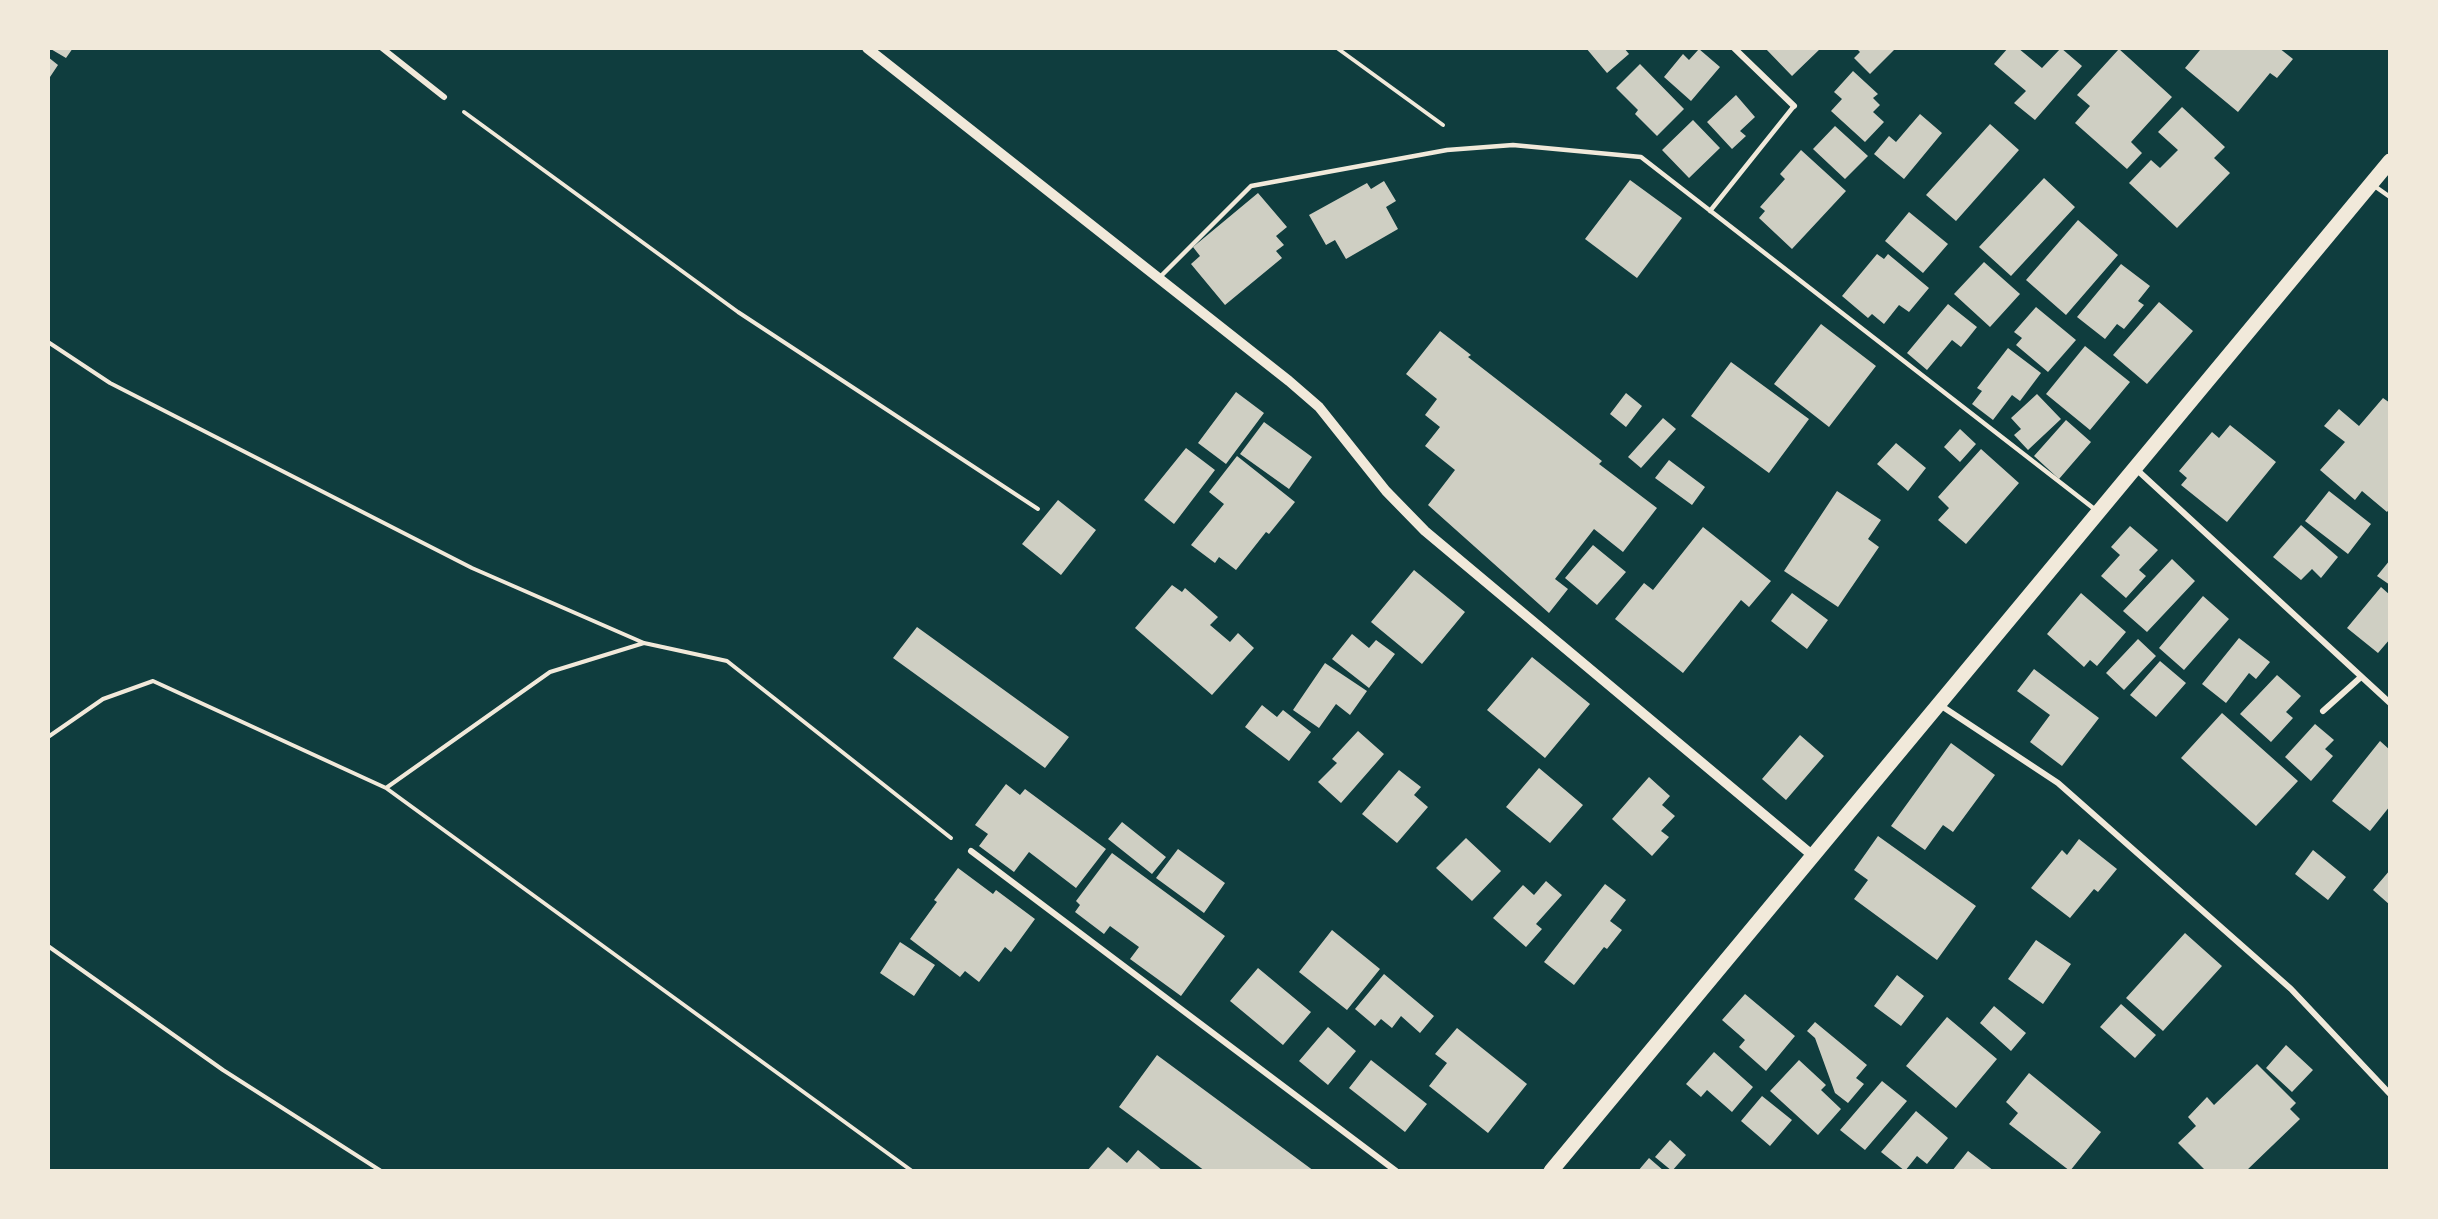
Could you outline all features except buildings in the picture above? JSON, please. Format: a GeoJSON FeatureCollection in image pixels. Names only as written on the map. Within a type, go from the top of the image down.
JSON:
{"type":"FeatureCollection","features":[{"type":"Feature","properties":{"kind":"main road"},"geometry":{"type":"LineString","coordinates":[[1551,1171],[2390,161]]}},
{"type":"Feature","properties":{"kind":"street"},"geometry":{"type":"LineString","coordinates":[[382,48],[444,97]]}},
{"type":"Feature","properties":{"kind":"street"},"geometry":{"type":"LineString","coordinates":[[867,48],[1319,407],[1386,491],[1425,531],[1812,855]]}},
{"type":"Feature","properties":{"kind":"street"},"geometry":{"type":"LineString","coordinates":[[1734,48],[1794,106]]}},
{"type":"Feature","properties":{"kind":"street"},"geometry":{"type":"LineString","coordinates":[[2135,468],[2390,703]]}},
{"type":"Feature","properties":{"kind":"street"},"geometry":{"type":"LineString","coordinates":[[2323,711],[2361,677]]}},
{"type":"Feature","properties":{"kind":"street"},"geometry":{"type":"LineString","coordinates":[[1938,704],[2058,783],[2291,989],[2390,1094]]}},
{"type":"Feature","properties":{"kind":"street"},"geometry":{"type":"LineString","coordinates":[[971,851],[1396,1171]]}},
{"type":"Feature","properties":{"kind":"lane"},"geometry":{"type":"LineString","coordinates":[[1710,211],[1794,106]]}},
{"type":"Feature","properties":{"kind":"lane"},"geometry":{"type":"LineString","coordinates":[[1159,278],[1251,186],[1447,150],[1513,145],[1641,157],[2099,512]]}},
{"type":"Feature","properties":{"kind":"lane"},"geometry":{"type":"LineString","coordinates":[[2371,184],[2390,197]]}},
{"type":"Feature","properties":{"kind":"path"},"geometry":{"type":"LineString","coordinates":[[1337,48],[1417,107],[1479,148]]}},
{"type":"Feature","properties":{"kind":"path"},"geometry":{"type":"LineString","coordinates":[[444,97],[738,312],[1038,509]]}},
{"type":"Feature","properties":{"kind":"path"},"geometry":{"type":"LineString","coordinates":[[48,342],[110,383],[472,568],[644,643],[727,661],[946,835],[971,851]]}},
{"type":"Feature","properties":{"kind":"path"},"geometry":{"type":"LineString","coordinates":[[386,788],[550,672],[644,643]]}},
{"type":"Feature","properties":{"kind":"path"},"geometry":{"type":"LineString","coordinates":[[48,737],[103,699],[153,681],[386,788],[912,1171]]}},
{"type":"Feature","properties":{"kind":"path"},"geometry":{"type":"LineString","coordinates":[[48,946],[223,1070],[381,1171]]}}]}
